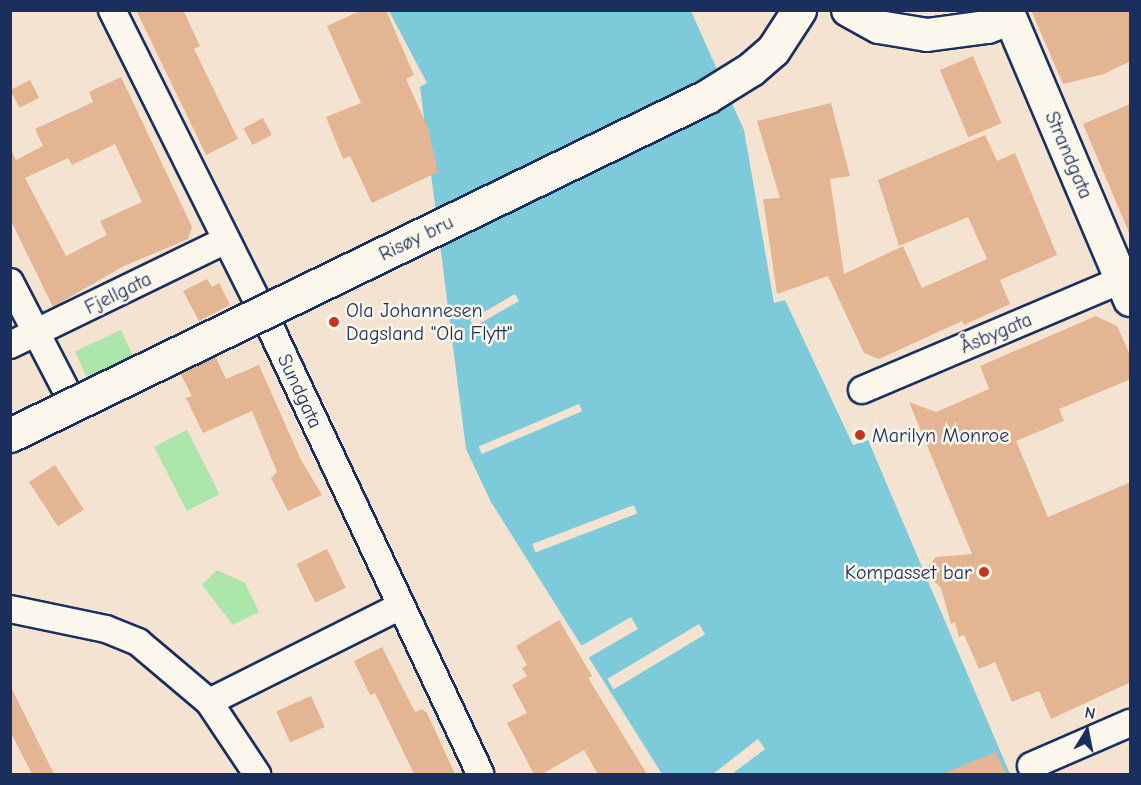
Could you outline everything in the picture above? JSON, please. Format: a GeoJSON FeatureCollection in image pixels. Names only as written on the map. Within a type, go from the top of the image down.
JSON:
{"type":"FeatureCollection","features":[{"type":"Feature","properties":{"kind":"main road","name":"Risøy bru"},"geometry":{"type":"LineString","coordinates":[[10,435],[706,97],[752,69],[773,50],[799,10]]}},
{"type":"Feature","properties":{"kind":"street","name":"Sundgata"},"geometry":{"type":"LineString","coordinates":[[112,10],[272,331],[399,607],[480,774]]}},
{"type":"Feature","properties":{"kind":"street"},"geometry":{"type":"LineString","coordinates":[[848,10],[879,27],[927,35],[987,27],[1008,15]]}},
{"type":"Feature","properties":{"kind":"street","name":"Strandgata"},"geometry":{"type":"LineString","coordinates":[[1008,15],[1128,285]]}},
{"type":"Feature","properties":{"kind":"street","name":"Fjellgata"},"geometry":{"type":"LineString","coordinates":[[10,345],[226,240]]}},
{"type":"Feature","properties":{"kind":"street"},"geometry":{"type":"LineString","coordinates":[[10,282],[68,394]]}},
{"type":"Feature","properties":{"kind":"street","name":"Åsbygata"},"geometry":{"type":"LineString","coordinates":[[862,390],[1128,285]]}},
{"type":"Feature","properties":{"kind":"street"},"geometry":{"type":"LineString","coordinates":[[210,702],[399,607]]}},
{"type":"Feature","properties":{"kind":"street"},"geometry":{"type":"LineString","coordinates":[[10,609],[106,629],[138,642],[210,702],[256,774]]}},
{"type":"Feature","properties":{"kind":"street"},"geometry":{"type":"LineString","coordinates":[[1031,766],[1131,723]]}},
{"type":"Feature","properties":{"kind":"green space"},"geometry":{"type":"Polygon","coordinates":[[[121,330],[139,368],[93,390],[75,352],[121,330]]]}},
{"type":"Feature","properties":{"kind":"green space"},"geometry":{"type":"Polygon","coordinates":[[[187,430],[220,494],[187,511],[154,447],[187,430]]]}},
{"type":"Feature","properties":{"kind":"green space"},"geometry":{"type":"Polygon","coordinates":[[[217,570],[245,583],[259,612],[233,625],[202,585],[217,570]]]}},
{"type":"Feature","properties":{"kind":"water"},"geometry":{"type":"Polygon","coordinates":[[[389,11],[691,11],[744,130],[774,303],[785,300],[853,445],[868,440],[1010,774],[662,774],[491,502],[466,449],[420,87],[427,83],[389,11]]]}},
{"type":"Feature","properties":{"kind":"pier"},"geometry":{"type":"Polygon","coordinates":[[[515,294],[519,301],[474,327],[470,320],[515,294]]]}},
{"type":"Feature","properties":{"kind":"pier"},"geometry":{"type":"Polygon","coordinates":[[[579,404],[582,411],[482,454],[479,447],[579,404]]]}},
{"type":"Feature","properties":{"kind":"pier"},"geometry":{"type":"Polygon","coordinates":[[[634,505],[637,513],[535,552],[532,544],[634,505]]]}},
{"type":"Feature","properties":{"kind":"pier"},"geometry":{"type":"Polygon","coordinates":[[[631,617],[638,629],[587,659],[580,646],[631,617]]]}},
{"type":"Feature","properties":{"kind":"pier"},"geometry":{"type":"Polygon","coordinates":[[[699,624],[705,634],[613,689],[607,679],[699,624]]]}},
{"type":"Feature","properties":{"kind":"pier"},"geometry":{"type":"Polygon","coordinates":[[[758,739],[765,749],[732,774],[713,774],[758,739]]]}},
{"type":"Feature","properties":{"kind":"building"},"geometry":{"type":"Polygon","coordinates":[[[136,10],[183,10],[200,46],[194,49],[238,139],[206,155],[136,10]]]}},
{"type":"Feature","properties":{"kind":"building"},"geometry":{"type":"Polygon","coordinates":[[[362,10],[386,10],[414,75],[406,79],[428,128],[438,172],[372,203],[350,156],[343,159],[326,117],[361,103],[327,26],[362,10]]]}},
{"type":"Feature","properties":{"kind":"building"},"geometry":{"type":"Polygon","coordinates":[[[1031,10],[1131,10],[1131,61],[1104,74],[1063,84],[1031,10]]]}},
{"type":"Feature","properties":{"kind":"building"},"geometry":{"type":"Polygon","coordinates":[[[973,56],[1002,123],[968,137],[940,70],[973,56]]]}},
{"type":"Feature","properties":{"kind":"building"},"geometry":{"type":"Polygon","coordinates":[[[121,77],[192,227],[188,239],[122,267],[53,307],[10,219],[10,148],[16,160],[43,146],[35,129],[93,102],[89,92],[121,77]],[[115,144],[72,165],[68,158],[25,178],[66,256],[107,235],[100,221],[142,202],[115,144]]]}},
{"type":"Feature","properties":{"kind":"building"},"geometry":{"type":"Polygon","coordinates":[[[30,80],[39,98],[19,108],[10,90],[30,80]]]}},
{"type":"Feature","properties":{"kind":"building"},"geometry":{"type":"Polygon","coordinates":[[[831,103],[850,176],[830,179],[844,274],[903,246],[922,288],[987,259],[968,217],[899,246],[878,180],[985,135],[997,161],[1015,153],[1057,255],[1000,280],[1010,304],[964,325],[962,321],[879,359],[864,353],[828,276],[777,294],[763,199],[780,198],[757,121],[831,103]]]}},
{"type":"Feature","properties":{"kind":"building"},"geometry":{"type":"Polygon","coordinates":[[[1130,104],[1130,235],[1083,124],[1130,104]]]}},
{"type":"Feature","properties":{"kind":"building"},"geometry":{"type":"Polygon","coordinates":[[[263,118],[272,135],[252,145],[244,128],[263,118]]]}},
{"type":"Feature","properties":{"kind":"building"},"geometry":{"type":"Polygon","coordinates":[[[207,279],[212,287],[219,283],[230,305],[199,321],[183,291],[207,279]]]}},
{"type":"Feature","properties":{"kind":"building"},"geometry":{"type":"Polygon","coordinates":[[[1096,316],[1117,326],[1131,357],[1131,379],[1059,409],[1064,421],[1016,441],[1048,517],[1131,482],[1131,682],[1051,719],[1039,691],[1012,702],[995,662],[979,669],[964,635],[959,637],[955,622],[951,624],[941,588],[930,578],[928,567],[936,557],[972,554],[909,402],[936,412],[989,389],[980,366],[1096,316]]]}},
{"type":"Feature","properties":{"kind":"building"},"geometry":{"type":"Polygon","coordinates":[[[215,356],[226,379],[259,365],[301,460],[322,495],[288,511],[271,478],[277,472],[252,411],[203,433],[186,398],[192,396],[180,373],[215,356]]]}},
{"type":"Feature","properties":{"kind":"building"},"geometry":{"type":"Polygon","coordinates":[[[55,465],[84,509],[58,526],[29,482],[55,465]]]}},
{"type":"Feature","properties":{"kind":"building"},"geometry":{"type":"Polygon","coordinates":[[[327,549],[346,588],[315,603],[296,564],[327,549]]]}},
{"type":"Feature","properties":{"kind":"building"},"geometry":{"type":"Polygon","coordinates":[[[559,620],[592,676],[588,678],[647,774],[598,774],[584,750],[542,774],[534,774],[507,723],[527,713],[512,685],[527,676],[522,668],[527,665],[516,646],[559,620]]]}},
{"type":"Feature","properties":{"kind":"building"},"geometry":{"type":"Polygon","coordinates":[[[382,647],[415,712],[422,709],[427,713],[455,774],[414,774],[375,693],[370,695],[354,661],[382,647]]]}},
{"type":"Feature","properties":{"kind":"building"},"geometry":{"type":"Polygon","coordinates":[[[10,685],[54,774],[32,774],[10,731],[10,685]]]}},
{"type":"Feature","properties":{"kind":"building"},"geometry":{"type":"Polygon","coordinates":[[[311,696],[325,727],[290,743],[276,711],[311,696]]]}},
{"type":"Feature","properties":{"kind":"building"},"geometry":{"type":"Polygon","coordinates":[[[996,752],[1006,774],[942,774],[996,752]]]}},
{"type":"Feature","properties":{"kind":"place","name":"Ola Johannesen Dagsland \"Ola Flytt\""},"geometry":{"type":"Point","coordinates":[334,322]}},
{"type":"Feature","properties":{"kind":"place","name":"Marilyn Monroe"},"geometry":{"type":"Point","coordinates":[860,435]}},
{"type":"Feature","properties":{"kind":"place","name":"Kompasset bar"},"geometry":{"type":"Point","coordinates":[984,572]}}]}
